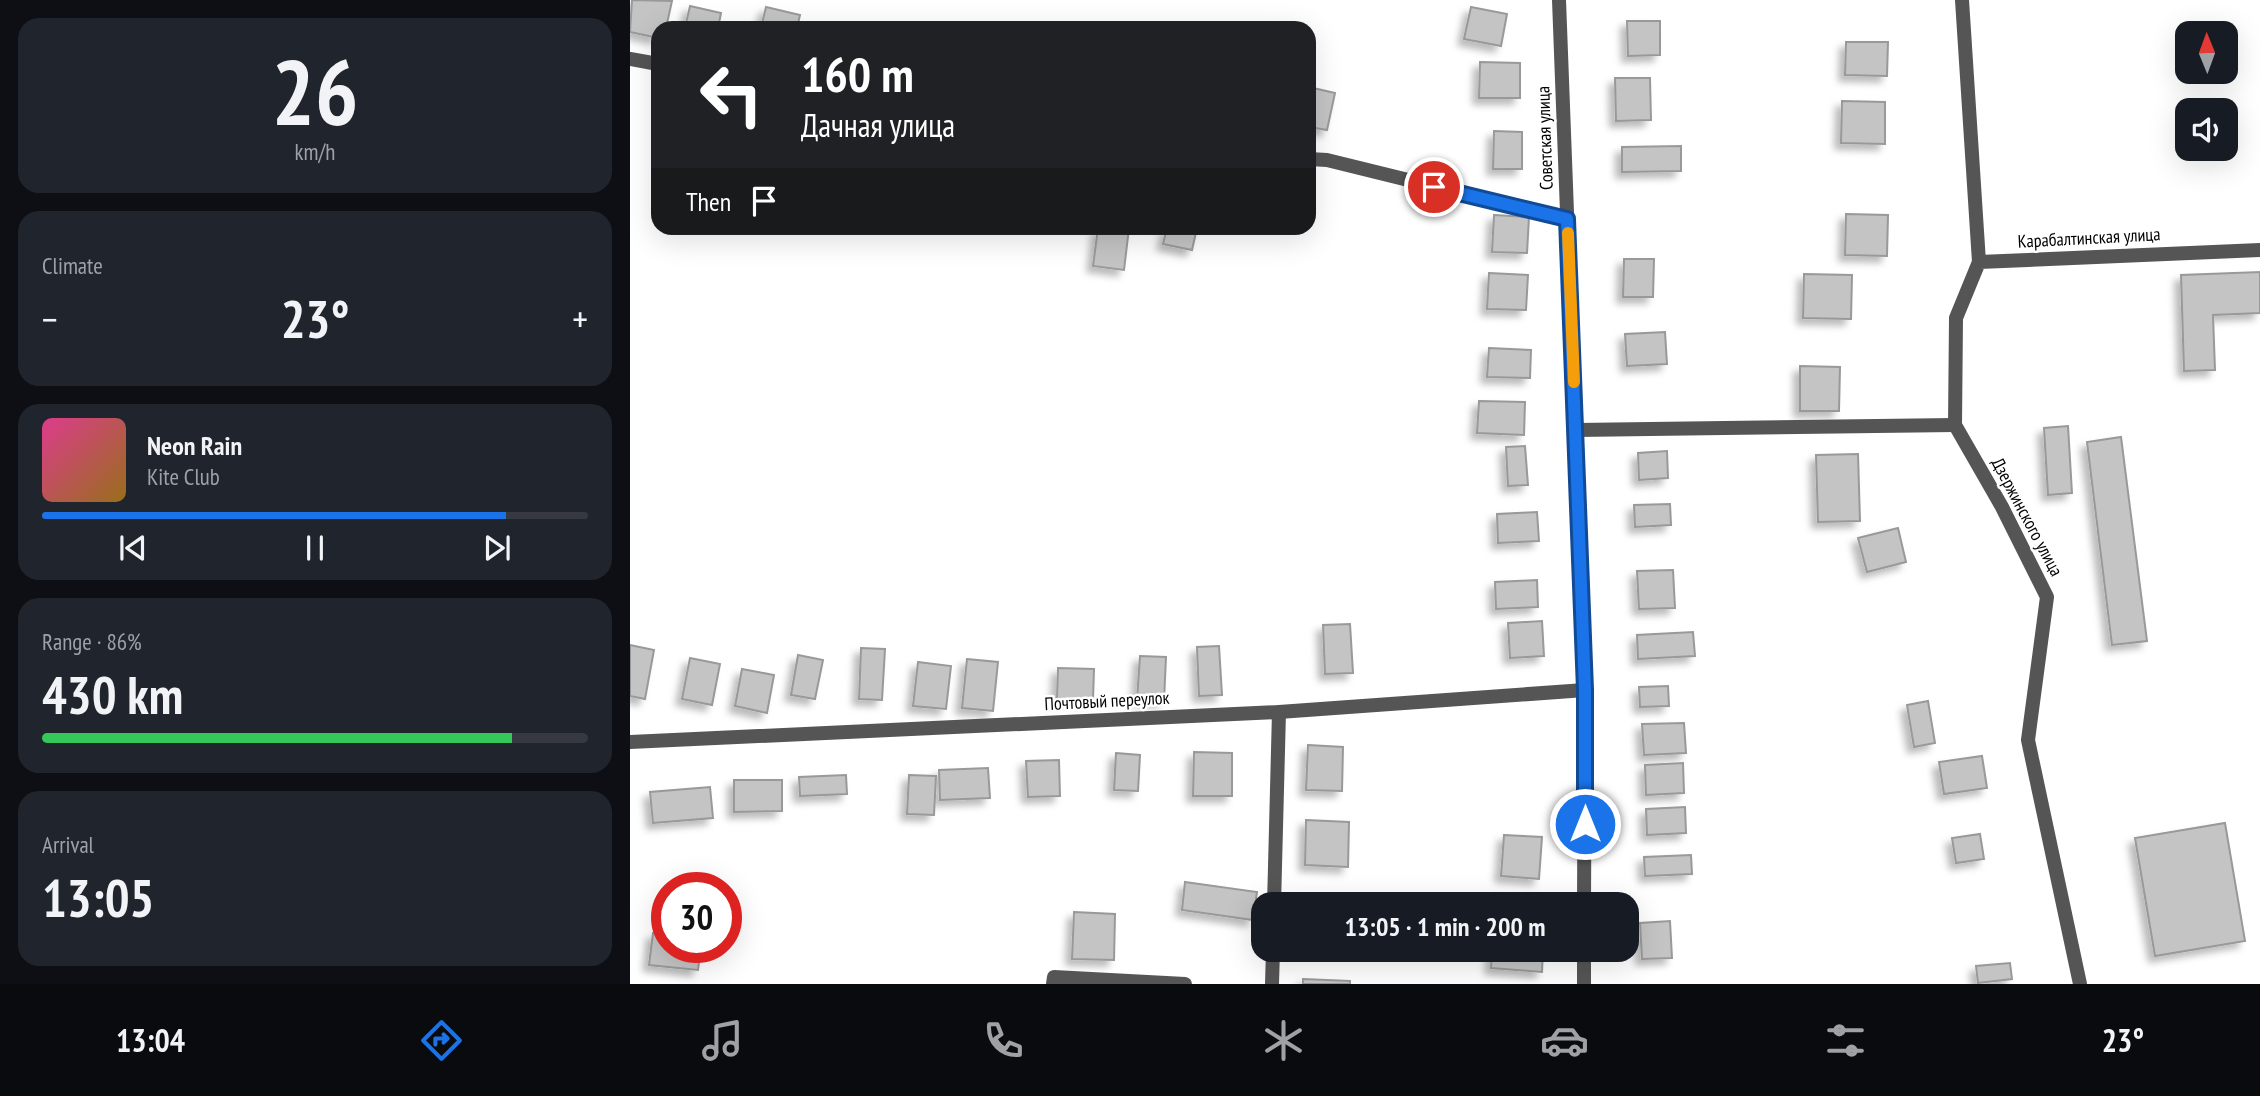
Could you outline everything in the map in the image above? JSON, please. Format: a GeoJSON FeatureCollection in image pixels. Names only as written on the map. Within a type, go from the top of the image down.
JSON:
{"type":"FeatureCollection","features":[{"type":"Feature","properties":{"kind":"street","name":"Советская улица"},"geometry":{"type":"LineString","coordinates":[[1559,0],[1585,690],[1584,892]]}},
{"type":"Feature","properties":{"kind":"street"},"geometry":{"type":"LineString","coordinates":[[1576,430],[1955,425],[1956,318],[1979,262],[1962,0]]}},
{"type":"Feature","properties":{"kind":"street"},"geometry":{"type":"LineString","coordinates":[[630,59],[651,63]]}},
{"type":"Feature","properties":{"kind":"street"},"geometry":{"type":"LineString","coordinates":[[1316,159],[1567,219]]}},
{"type":"Feature","properties":{"kind":"street","name":"Карабалтинская улица"},"geometry":{"type":"LineString","coordinates":[[1979,262],[2260,250]]}},
{"type":"Feature","properties":{"kind":"street","name":"Дзержинского улица"},"geometry":{"type":"LineString","coordinates":[[1955,425],[2002,507],[2047,597],[2028,740],[2080,984]]}},
{"type":"Feature","properties":{"kind":"street","name":"Почтовый переулок"},"geometry":{"type":"LineString","coordinates":[[630,742],[1279,712],[1585,690]]}},
{"type":"Feature","properties":{"kind":"street"},"geometry":{"type":"LineString","coordinates":[[1274,892],[1279,712]]}},
{"type":"Feature","properties":{"kind":"street"},"geometry":{"type":"LineString","coordinates":[[1272,984],[1273,962]]}},
{"type":"Feature","properties":{"kind":"street"},"geometry":{"type":"LineString","coordinates":[[1584,962],[1584,984]]}},
{"type":"Feature","properties":{"kind":"street"},"geometry":{"type":"LineString","coordinates":[[1053,984],[1054,977],[1185,984]]}},
{"type":"Feature","properties":{"kind":"building"},"geometry":{"type":"Polygon","coordinates":[[[632,0],[672,1],[668,21],[651,21],[651,36],[630,32],[632,0]]]}},
{"type":"Feature","properties":{"kind":"building"},"geometry":{"type":"Polygon","coordinates":[[[690,6],[721,13],[719,21],[687,21],[690,6]]]}},
{"type":"Feature","properties":{"kind":"building"},"geometry":{"type":"Polygon","coordinates":[[[766,7],[800,15],[799,21],[763,21],[766,7]]]}},
{"type":"Feature","properties":{"kind":"building"},"geometry":{"type":"Polygon","coordinates":[[[1471,7],[1507,14],[1501,46],[1464,39],[1471,7]]]}},
{"type":"Feature","properties":{"kind":"building"},"geometry":{"type":"Polygon","coordinates":[[[1627,21],[1660,21],[1660,55],[1628,56],[1627,21]]]}},
{"type":"Feature","properties":{"kind":"building"},"geometry":{"type":"Polygon","coordinates":[[[1846,42],[1888,42],[1887,76],[1845,75],[1846,42]]]}},
{"type":"Feature","properties":{"kind":"building"},"geometry":{"type":"Polygon","coordinates":[[[1480,62],[1520,63],[1520,98],[1479,98],[1480,62]]]}},
{"type":"Feature","properties":{"kind":"building"},"geometry":{"type":"Polygon","coordinates":[[[1615,78],[1650,78],[1651,120],[1616,121],[1615,78]]]}},
{"type":"Feature","properties":{"kind":"building"},"geometry":{"type":"Polygon","coordinates":[[[1316,89],[1335,93],[1327,130],[1316,128],[1316,89]]]}},
{"type":"Feature","properties":{"kind":"building"},"geometry":{"type":"Polygon","coordinates":[[[1842,101],[1885,102],[1885,144],[1841,143],[1842,101]]]}},
{"type":"Feature","properties":{"kind":"building"},"geometry":{"type":"Polygon","coordinates":[[[1494,131],[1522,132],[1522,169],[1493,169],[1494,131]]]}},
{"type":"Feature","properties":{"kind":"building"},"geometry":{"type":"Polygon","coordinates":[[[1681,146],[1681,171],[1622,172],[1622,147],[1681,146]]]}},
{"type":"Feature","properties":{"kind":"building"},"geometry":{"type":"Polygon","coordinates":[[[1846,214],[1888,215],[1887,256],[1845,255],[1846,214]]]}},
{"type":"Feature","properties":{"kind":"building"},"geometry":{"type":"Polygon","coordinates":[[[1494,215],[1529,217],[1527,253],[1492,252],[1494,215]]]}},
{"type":"Feature","properties":{"kind":"building"},"geometry":{"type":"Polygon","coordinates":[[[1097,235],[1128,235],[1124,270],[1093,266],[1097,235]]]}},
{"type":"Feature","properties":{"kind":"building"},"geometry":{"type":"Polygon","coordinates":[[[1165,235],[1195,235],[1192,250],[1163,244],[1165,235]]]}},
{"type":"Feature","properties":{"kind":"building"},"geometry":{"type":"Polygon","coordinates":[[[1624,259],[1654,259],[1653,297],[1623,297],[1624,259]]]}},
{"type":"Feature","properties":{"kind":"building"},"geometry":{"type":"Polygon","coordinates":[[[2260,272],[2260,313],[2213,315],[2215,370],[2184,371],[2181,275],[2260,272]]]}},
{"type":"Feature","properties":{"kind":"building"},"geometry":{"type":"Polygon","coordinates":[[[1489,273],[1528,275],[1526,310],[1487,309],[1489,273]]]}},
{"type":"Feature","properties":{"kind":"building"},"geometry":{"type":"Polygon","coordinates":[[[1804,274],[1852,275],[1851,319],[1803,318],[1804,274]]]}},
{"type":"Feature","properties":{"kind":"building"},"geometry":{"type":"Polygon","coordinates":[[[1665,332],[1667,364],[1627,366],[1625,334],[1665,332]]]}},
{"type":"Feature","properties":{"kind":"building"},"geometry":{"type":"Polygon","coordinates":[[[1489,348],[1531,350],[1530,378],[1487,377],[1489,348]]]}},
{"type":"Feature","properties":{"kind":"building"},"geometry":{"type":"Polygon","coordinates":[[[1800,366],[1840,367],[1839,411],[1800,411],[1800,366]]]}},
{"type":"Feature","properties":{"kind":"building"},"geometry":{"type":"Polygon","coordinates":[[[1479,401],[1525,402],[1524,435],[1477,433],[1479,401]]]}},
{"type":"Feature","properties":{"kind":"building"},"geometry":{"type":"Polygon","coordinates":[[[2068,426],[2072,493],[2048,495],[2044,428],[2068,426]]]}},
{"type":"Feature","properties":{"kind":"building"},"geometry":{"type":"Polygon","coordinates":[[[2121,437],[2147,641],[2112,645],[2087,442],[2121,437]]]}},
{"type":"Feature","properties":{"kind":"building"},"geometry":{"type":"Polygon","coordinates":[[[1525,446],[1528,485],[1508,486],[1506,447],[1525,446]]]}},
{"type":"Feature","properties":{"kind":"building"},"geometry":{"type":"Polygon","coordinates":[[[1667,451],[1668,478],[1639,480],[1638,453],[1667,451]]]}},
{"type":"Feature","properties":{"kind":"building"},"geometry":{"type":"Polygon","coordinates":[[[1858,454],[1860,521],[1818,522],[1816,455],[1858,454]]]}},
{"type":"Feature","properties":{"kind":"building"},"geometry":{"type":"Polygon","coordinates":[[[1670,504],[1671,525],[1635,527],[1634,505],[1670,504]]]}},
{"type":"Feature","properties":{"kind":"building"},"geometry":{"type":"Polygon","coordinates":[[[1537,512],[1539,541],[1498,543],[1497,514],[1537,512]]]}},
{"type":"Feature","properties":{"kind":"building"},"geometry":{"type":"Polygon","coordinates":[[[1898,528],[1906,562],[1867,572],[1858,538],[1898,528]]]}},
{"type":"Feature","properties":{"kind":"building"},"geometry":{"type":"Polygon","coordinates":[[[1673,570],[1675,608],[1639,609],[1637,571],[1673,570]]]}},
{"type":"Feature","properties":{"kind":"building"},"geometry":{"type":"Polygon","coordinates":[[[1537,580],[1538,607],[1496,609],[1495,582],[1537,580]]]}},
{"type":"Feature","properties":{"kind":"building"},"geometry":{"type":"Polygon","coordinates":[[[1542,621],[1544,656],[1510,658],[1508,623],[1542,621]]]}},
{"type":"Feature","properties":{"kind":"building"},"geometry":{"type":"Polygon","coordinates":[[[1350,624],[1353,673],[1325,674],[1323,625],[1350,624]]]}},
{"type":"Feature","properties":{"kind":"building"},"geometry":{"type":"Polygon","coordinates":[[[1693,632],[1695,656],[1638,659],[1637,635],[1693,632]]]}},
{"type":"Feature","properties":{"kind":"building"},"geometry":{"type":"Polygon","coordinates":[[[630,645],[654,650],[645,699],[630,696],[630,645]]]}},
{"type":"Feature","properties":{"kind":"building"},"geometry":{"type":"Polygon","coordinates":[[[1219,646],[1222,695],[1199,696],[1197,647],[1219,646]]]}},
{"type":"Feature","properties":{"kind":"building"},"geometry":{"type":"Polygon","coordinates":[[[861,648],[885,649],[882,700],[859,699],[861,648]]]}},
{"type":"Feature","properties":{"kind":"building"},"geometry":{"type":"Polygon","coordinates":[[[798,655],[823,660],[815,699],[791,695],[798,655]]]}},
{"type":"Feature","properties":{"kind":"building"},"geometry":{"type":"Polygon","coordinates":[[[1140,656],[1166,657],[1164,701],[1137,700],[1140,656]]]}},
{"type":"Feature","properties":{"kind":"building"},"geometry":{"type":"Polygon","coordinates":[[[690,658],[720,664],[712,705],[682,699],[690,658]]]}},
{"type":"Feature","properties":{"kind":"building"},"geometry":{"type":"Polygon","coordinates":[[[967,659],[998,662],[993,711],[962,708],[967,659]]]}},
{"type":"Feature","properties":{"kind":"building"},"geometry":{"type":"Polygon","coordinates":[[[918,662],[951,666],[946,709],[913,706],[918,662]]]}},
{"type":"Feature","properties":{"kind":"building"},"geometry":{"type":"Polygon","coordinates":[[[1058,668],[1094,669],[1093,700],[1057,699],[1058,668]]]}},
{"type":"Feature","properties":{"kind":"building"},"geometry":{"type":"Polygon","coordinates":[[[742,669],[774,675],[767,713],[735,706],[742,669]]]}},
{"type":"Feature","properties":{"kind":"building"},"geometry":{"type":"Polygon","coordinates":[[[1668,686],[1669,706],[1640,707],[1639,687],[1668,686]]]}},
{"type":"Feature","properties":{"kind":"building"},"geometry":{"type":"Polygon","coordinates":[[[1928,701],[1935,743],[1914,747],[1907,705],[1928,701]]]}},
{"type":"Feature","properties":{"kind":"building"},"geometry":{"type":"Polygon","coordinates":[[[1684,723],[1686,753],[1644,755],[1642,724],[1684,723]]]}},
{"type":"Feature","properties":{"kind":"building"},"geometry":{"type":"Polygon","coordinates":[[[1308,745],[1343,747],[1342,791],[1306,790],[1308,745]]]}},
{"type":"Feature","properties":{"kind":"building"},"geometry":{"type":"Polygon","coordinates":[[[1194,752],[1232,753],[1232,796],[1193,796],[1194,752]]]}},
{"type":"Feature","properties":{"kind":"building"},"geometry":{"type":"Polygon","coordinates":[[[1116,753],[1140,755],[1138,791],[1114,790],[1116,753]]]}},
{"type":"Feature","properties":{"kind":"building"},"geometry":{"type":"Polygon","coordinates":[[[1982,756],[1987,788],[1944,794],[1939,762],[1982,756]]]}},
{"type":"Feature","properties":{"kind":"building"},"geometry":{"type":"Polygon","coordinates":[[[1059,760],[1060,796],[1028,797],[1026,761],[1059,760]]]}},
{"type":"Feature","properties":{"kind":"building"},"geometry":{"type":"Polygon","coordinates":[[[1683,763],[1684,793],[1646,795],[1645,765],[1683,763]]]}},
{"type":"Feature","properties":{"kind":"building"},"geometry":{"type":"Polygon","coordinates":[[[988,768],[990,798],[940,800],[939,770],[988,768]]]}},
{"type":"Feature","properties":{"kind":"building"},"geometry":{"type":"Polygon","coordinates":[[[846,775],[847,794],[800,796],[799,777],[846,775]]]}},
{"type":"Feature","properties":{"kind":"building"},"geometry":{"type":"Polygon","coordinates":[[[909,775],[936,776],[934,815],[907,814],[909,775]]]}},
{"type":"Feature","properties":{"kind":"building"},"geometry":{"type":"Polygon","coordinates":[[[734,780],[782,780],[782,811],[734,812],[734,780]]]}},
{"type":"Feature","properties":{"kind":"building"},"geometry":{"type":"Polygon","coordinates":[[[710,787],[713,818],[653,823],[650,792],[710,787]]]}},
{"type":"Feature","properties":{"kind":"building"},"geometry":{"type":"Polygon","coordinates":[[[1685,807],[1686,833],[1647,835],[1646,809],[1685,807]]]}},
{"type":"Feature","properties":{"kind":"building"},"geometry":{"type":"Polygon","coordinates":[[[1306,820],[1349,822],[1348,867],[1305,865],[1306,820]]]}},
{"type":"Feature","properties":{"kind":"building"},"geometry":{"type":"Polygon","coordinates":[[[2225,823],[2245,941],[2155,956],[2135,838],[2225,823]]]}},
{"type":"Feature","properties":{"kind":"building"},"geometry":{"type":"Polygon","coordinates":[[[1980,834],[1984,859],[1956,863],[1952,838],[1980,834]]]}},
{"type":"Feature","properties":{"kind":"building"},"geometry":{"type":"Polygon","coordinates":[[[1504,835],[1542,837],[1539,879],[1501,876],[1504,835]]]}},
{"type":"Feature","properties":{"kind":"building"},"geometry":{"type":"Polygon","coordinates":[[[1691,855],[1692,874],[1645,876],[1644,857],[1691,855]]]}},
{"type":"Feature","properties":{"kind":"building"},"geometry":{"type":"Polygon","coordinates":[[[1185,882],[1257,892],[1251,892],[1251,920],[1182,910],[1185,882]]]}},
{"type":"Feature","properties":{"kind":"building"},"geometry":{"type":"Polygon","coordinates":[[[1074,912],[1115,914],[1114,960],[1072,959],[1074,912]]]}},
{"type":"Feature","properties":{"kind":"building"},"geometry":{"type":"Polygon","coordinates":[[[1670,921],[1672,958],[1642,959],[1640,923],[1670,921]]]}},
{"type":"Feature","properties":{"kind":"building"},"geometry":{"type":"Polygon","coordinates":[[[651,949],[651,963],[699,963],[698,970],[649,965],[651,949]]]}},
{"type":"Feature","properties":{"kind":"building"},"geometry":{"type":"Polygon","coordinates":[[[1491,962],[1542,962],[1542,972],[1491,968],[1491,962]]]}},
{"type":"Feature","properties":{"kind":"building"},"geometry":{"type":"Polygon","coordinates":[[[2010,963],[2012,979],[1978,983],[1976,966],[2010,963]]]}},
{"type":"Feature","properties":{"kind":"building"},"geometry":{"type":"Polygon","coordinates":[[[1303,979],[1350,981],[1350,984],[1303,984],[1303,979]]]}},
{"type":"Feature","properties":{"kind":"slow traffic"},"geometry":{"type":"LineString","coordinates":[[1568,233],[1574,382]]}},
{"type":"Feature","properties":{"kind":"route"},"geometry":{"type":"LineString","coordinates":[[1434,187],[1567,219],[1585,690],[1585,824]]}}]}
